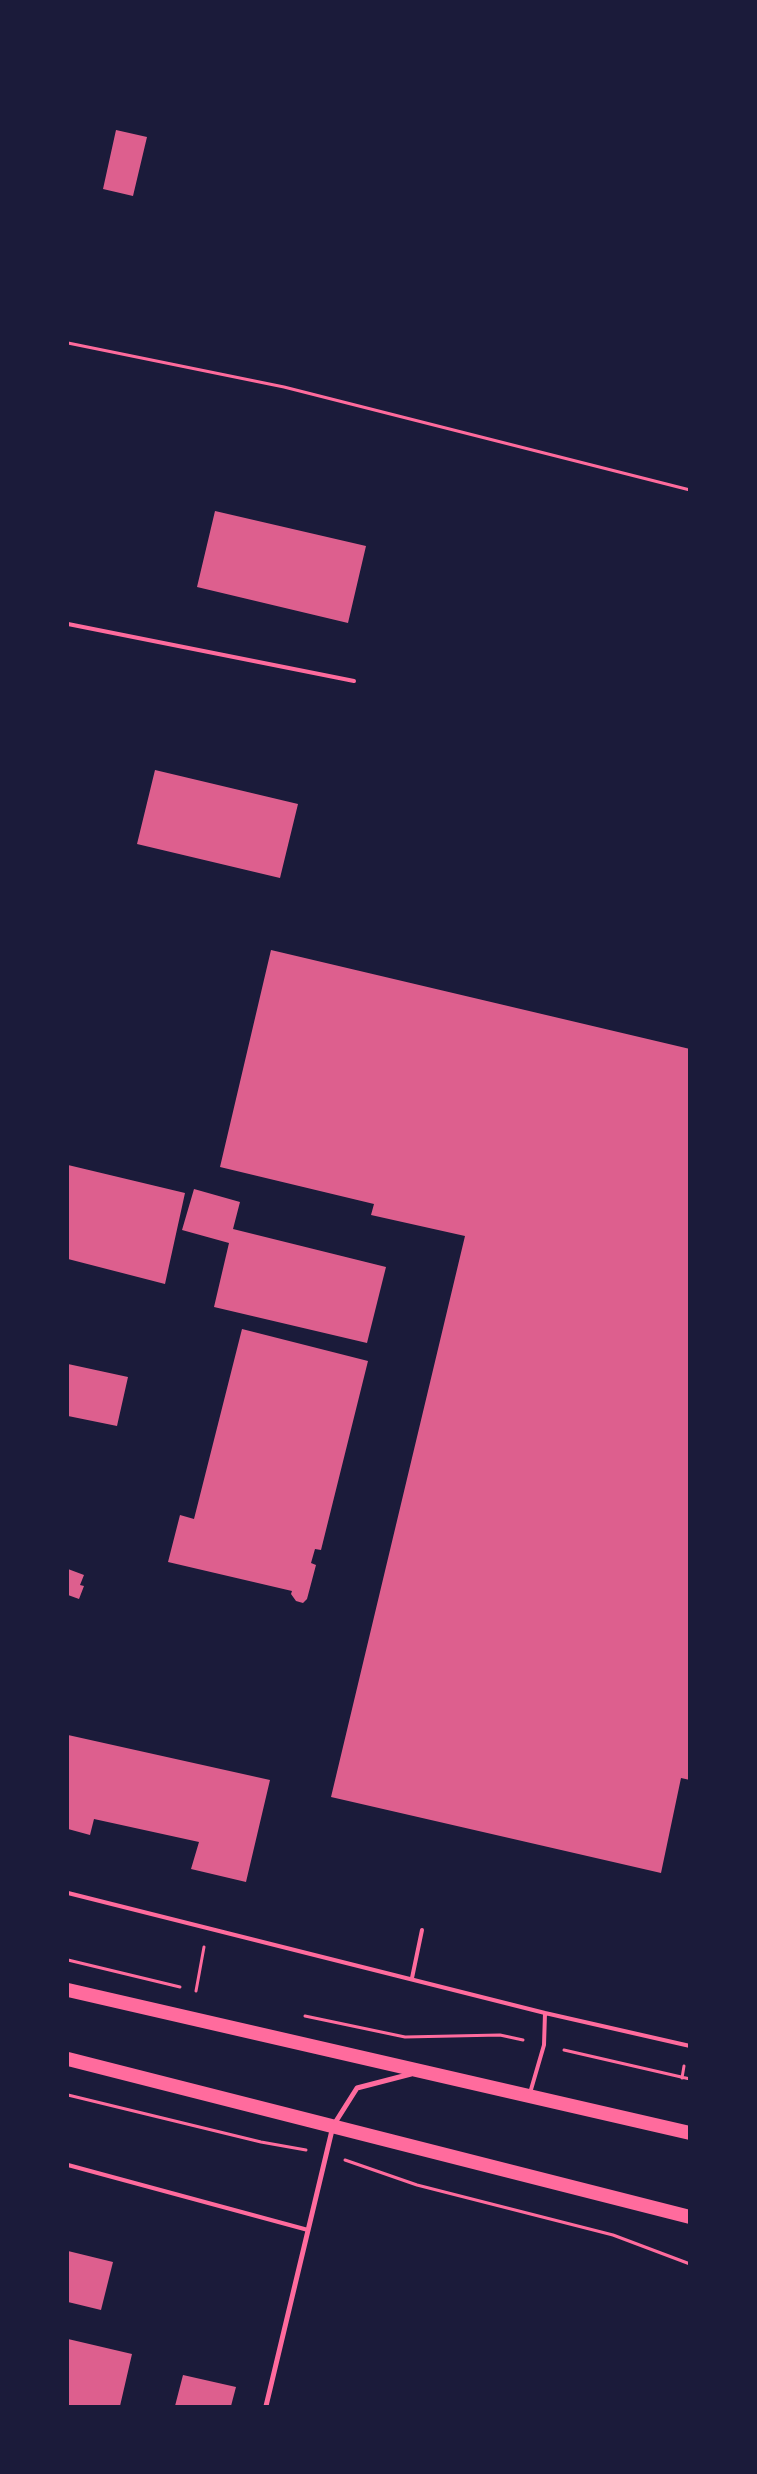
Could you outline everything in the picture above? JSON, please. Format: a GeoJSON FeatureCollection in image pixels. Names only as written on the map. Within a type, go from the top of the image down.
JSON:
{"type":"FeatureCollection","features":[{"type":"Feature","properties":{"kind":"highway"},"geometry":{"type":"LineString","coordinates":[[68,1990],[690,2134]]}},
{"type":"Feature","properties":{"kind":"highway"},"geometry":{"type":"LineString","coordinates":[[68,2059],[690,2217]]}},
{"type":"Feature","properties":{"kind":"street"},"geometry":{"type":"LineString","coordinates":[[266,2406],[333,2126],[357,2088],[417,2072]]}},
{"type":"Feature","properties":{"kind":"lane"},"geometry":{"type":"LineString","coordinates":[[68,624],[354,681]]}},
{"type":"Feature","properties":{"kind":"lane"},"geometry":{"type":"LineString","coordinates":[[68,1893],[412,1978],[545,2014],[690,2046]]}},
{"type":"Feature","properties":{"kind":"lane"},"geometry":{"type":"LineString","coordinates":[[412,1978],[422,1930]]}},
{"type":"Feature","properties":{"kind":"lane"},"geometry":{"type":"LineString","coordinates":[[528,2098],[544,2045],[545,2014]]}},
{"type":"Feature","properties":{"kind":"lane"},"geometry":{"type":"LineString","coordinates":[[68,2165],[308,2230]]}},
{"type":"Feature","properties":{"kind":"path"},"geometry":{"type":"LineString","coordinates":[[68,343],[284,387],[690,490]]}},
{"type":"Feature","properties":{"kind":"path"},"geometry":{"type":"LineString","coordinates":[[196,1991],[208,1928]]}},
{"type":"Feature","properties":{"kind":"path"},"geometry":{"type":"LineString","coordinates":[[68,1960],[205,1993]]}},
{"type":"Feature","properties":{"kind":"path"},"geometry":{"type":"LineString","coordinates":[[299,2014],[405,2037],[500,2035],[690,2080]]}},
{"type":"Feature","properties":{"kind":"path"},"geometry":{"type":"LineString","coordinates":[[68,2096],[260,2142],[326,2154],[417,2185],[614,2235],[690,2264]]}},
{"type":"Feature","properties":{"kind":"building"},"geometry":{"type":"Polygon","coordinates":[[[116,130],[147,137],[133,196],[103,189],[116,130]]]}},
{"type":"Feature","properties":{"kind":"building"},"geometry":{"type":"Polygon","coordinates":[[[215,511],[366,546],[348,623],[197,587],[215,511]]]}},
{"type":"Feature","properties":{"kind":"building"},"geometry":{"type":"Polygon","coordinates":[[[155,770],[298,804],[280,878],[137,844],[155,770]]]}},
{"type":"Feature","properties":{"kind":"building"},"geometry":{"type":"Polygon","coordinates":[[[271,950],[690,1049],[690,1780],[681,1778],[661,1873],[331,1797],[465,1236],[371,1215],[374,1204],[220,1167],[271,950]]]}},
{"type":"Feature","properties":{"kind":"building"},"geometry":{"type":"Polygon","coordinates":[[[68,1165],[185,1193],[165,1284],[68,1259],[68,1165]]]}},
{"type":"Feature","properties":{"kind":"building"},"geometry":{"type":"Polygon","coordinates":[[[194,1189],[240,1202],[233,1229],[386,1267],[367,1343],[214,1307],[229,1243],[182,1230],[194,1189]]]}},
{"type":"Feature","properties":{"kind":"building"},"geometry":{"type":"Polygon","coordinates":[[[242,1329],[368,1361],[321,1550],[315,1549],[311,1563],[316,1565],[307,1599],[303,1603],[296,1601],[291,1594],[292,1591],[168,1562],[180,1515],[194,1519],[242,1329]]]}},
{"type":"Feature","properties":{"kind":"building"},"geometry":{"type":"Polygon","coordinates":[[[68,1364],[128,1377],[117,1426],[68,1416],[68,1364]]]}},
{"type":"Feature","properties":{"kind":"building"},"geometry":{"type":"Polygon","coordinates":[[[68,1569],[84,1575],[80,1585],[84,1586],[79,1599],[68,1595],[68,1569]]]}},
{"type":"Feature","properties":{"kind":"building"},"geometry":{"type":"Polygon","coordinates":[[[68,1735],[270,1780],[246,1882],[191,1869],[199,1842],[94,1819],[90,1835],[68,1829],[68,1735]]]}},
{"type":"Feature","properties":{"kind":"building"},"geometry":{"type":"Polygon","coordinates":[[[68,2251],[113,2262],[101,2310],[68,2302],[68,2251]]]}},
{"type":"Feature","properties":{"kind":"building"},"geometry":{"type":"Polygon","coordinates":[[[68,2339],[132,2354],[120,2406],[68,2406],[68,2339]]]}},
{"type":"Feature","properties":{"kind":"building"},"geometry":{"type":"Polygon","coordinates":[[[183,2375],[236,2387],[231,2406],[175,2406],[183,2375]]]}}]}
